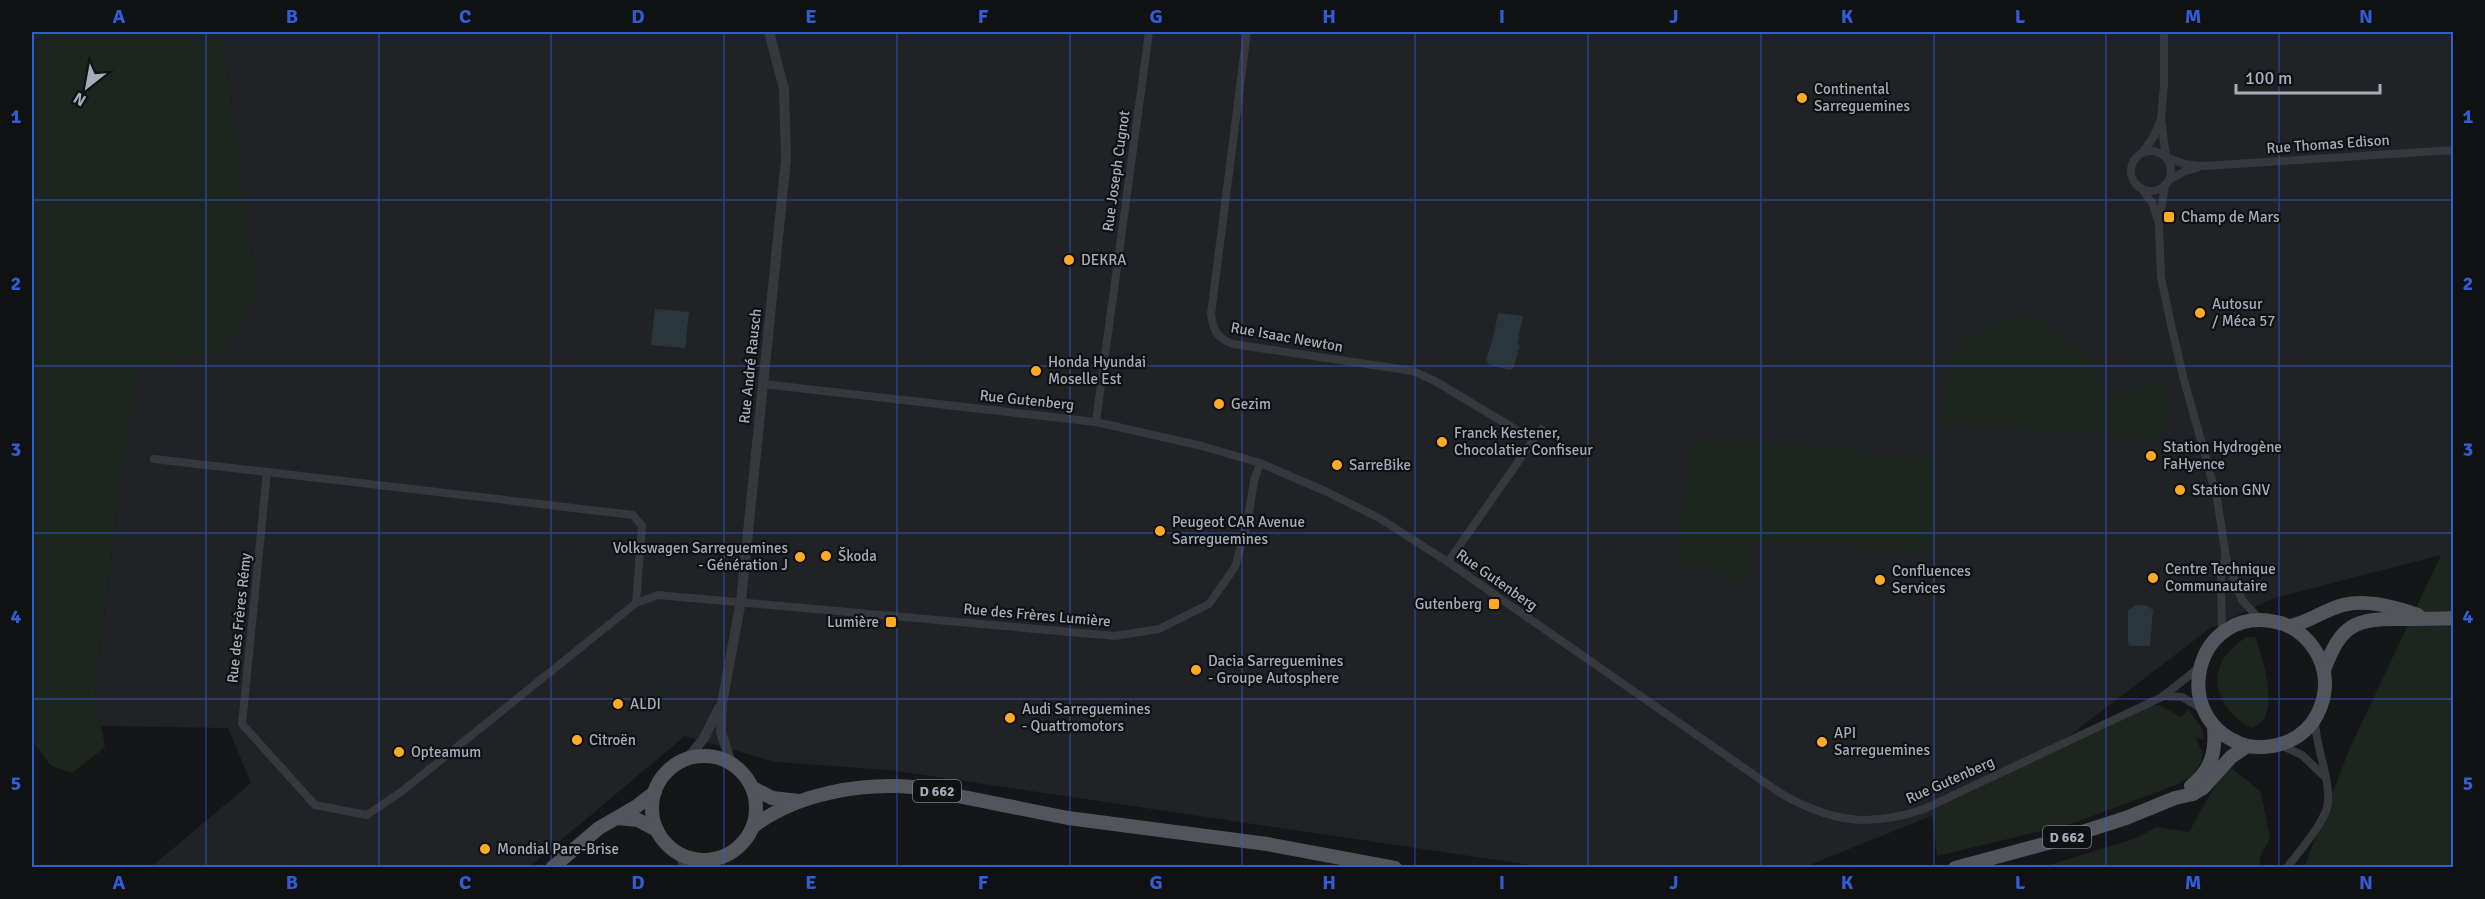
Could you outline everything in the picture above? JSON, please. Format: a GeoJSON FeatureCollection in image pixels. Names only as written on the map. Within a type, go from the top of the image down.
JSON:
{"type":"FeatureCollection","features":[{"type":"Feature","properties":{"kind":"main road"},"geometry":{"type":"LineString","coordinates":[[2290,626],[2312,620],[2343,605],[2359,603],[2406,610],[2425,617]]}},
{"type":"Feature","properties":{"kind":"main road"},"geometry":{"type":"LineString","coordinates":[[2324,670],[2338,640],[2360,622],[2380,618],[2454,618]]}},
{"type":"Feature","properties":{"kind":"main road"},"geometry":{"type":"LineString","coordinates":[[2260,620],[2290,626],[2312,644],[2324,670],[2324,696],[2315,719],[2299,735],[2279,745],[2247,746],[2229,739],[2214,726],[2203,710],[2198,689],[2200,667],[2208,648],[2222,633],[2240,624],[2260,620]]}},
{"type":"Feature","properties":{"kind":"main road","name":"D 662"},"geometry":{"type":"LineString","coordinates":[[2175,798],[2198,780],[2210,765],[2215,749],[2214,726]]}},
{"type":"Feature","properties":{"kind":"main road","name":"D 662"},"geometry":{"type":"LineString","coordinates":[[1955,867],[2048,843],[2126,818],[2175,798],[2193,794],[2203,788],[2231,757],[2247,746]]}},
{"type":"Feature","properties":{"kind":"main road"},"geometry":{"type":"LineString","coordinates":[[710,756],[731,763],[747,778],[753,788],[757,807],[754,826],[740,846],[715,863],[679,853],[670,847],[657,830],[652,811],[655,792],[664,775],[679,762],[688,758],[710,756]]}},
{"type":"Feature","properties":{"kind":"main road","name":"D 662"},"geometry":{"type":"LineString","coordinates":[[754,826],[774,813],[805,801],[869,786],[913,787],[1068,818],[1267,844],[1395,867]]}},
{"type":"Feature","properties":{"kind":"main road","name":"D 662"},"geometry":{"type":"LineString","coordinates":[[753,788],[772,798],[805,801]]}},
{"type":"Feature","properties":{"kind":"main road"},"geometry":{"type":"LineString","coordinates":[[552,867],[598,828],[637,806],[655,792]]}},
{"type":"Feature","properties":{"kind":"main road"},"geometry":{"type":"LineString","coordinates":[[616,818],[638,820],[657,830]]}},
{"type":"Feature","properties":{"kind":"street","name":"Rue André Rausch"},"geometry":{"type":"LineString","coordinates":[[731,763],[721,732],[722,703],[741,601],[786,159],[784,89],[769,32]]}},
{"type":"Feature","properties":{"kind":"street","name":"Rue Joseph Cugnot"},"geometry":{"type":"LineString","coordinates":[[1096,422],[1149,32]]}},
{"type":"Feature","properties":{"kind":"street","name":"Rue Isaac Newton"},"geometry":{"type":"LineString","coordinates":[[1247,32],[1211,314],[1213,330],[1222,340],[1233,344],[1413,371],[1435,381],[1533,440]]}},
{"type":"Feature","properties":{"kind":"street"},"geometry":{"type":"LineString","coordinates":[[2164,32],[2161,119],[2166,157],[2171,168],[2159,224],[2161,277],[2184,380],[2217,498],[2226,558],[2242,600],[2260,620]]}},
{"type":"Feature","properties":{"kind":"street"},"geometry":{"type":"LineString","coordinates":[[2159,224],[2153,204],[2133,180],[2131,168],[2133,162],[2154,136],[2161,119]]}},
{"type":"Feature","properties":{"kind":"street","name":"Rue Thomas Edison"},"geometry":{"type":"LineString","coordinates":[[2166,157],[2184,164],[2204,166],[2454,150]]}},
{"type":"Feature","properties":{"kind":"street"},"geometry":{"type":"LineString","coordinates":[[2142,153],[2155,151],[2166,157]]}},
{"type":"Feature","properties":{"kind":"street","name":"Rue Thomas Edison"},"geometry":{"type":"LineString","coordinates":[[2167,183],[2183,172],[2204,166]]}},
{"type":"Feature","properties":{"kind":"street"},"geometry":{"type":"LineString","coordinates":[[2142,189],[2154,191],[2167,183]]}},
{"type":"Feature","properties":{"kind":"street","name":"Rue Gutenberg"},"geometry":{"type":"LineString","coordinates":[[763,384],[1096,422],[1202,446],[1260,463],[1325,491],[1379,518],[1448,562],[1780,793],[1815,811],[1851,821],[1888,819],[1924,809],[2162,697],[2200,667]]}},
{"type":"Feature","properties":{"kind":"street"},"geometry":{"type":"LineString","coordinates":[[1448,562],[1541,429]]}},
{"type":"Feature","properties":{"kind":"street"},"geometry":{"type":"LineString","coordinates":[[154,459],[633,515],[642,526],[636,603]]}},
{"type":"Feature","properties":{"kind":"street","name":"Rue des Frères Lumière"},"geometry":{"type":"LineString","coordinates":[[741,601],[1115,636],[1159,629],[1209,604],[1235,567],[1247,525],[1254,481],[1260,463]]}},
{"type":"Feature","properties":{"kind":"street","name":"Rue des Frères Rémy"},"geometry":{"type":"LineString","coordinates":[[267,472],[242,724],[315,805],[367,815],[401,792],[636,603],[658,595],[741,601]]}},
{"type":"Feature","properties":{"kind":"street"},"geometry":{"type":"LineString","coordinates":[[2222,633],[2221,578],[2226,558]]}},
{"type":"Feature","properties":{"kind":"street"},"geometry":{"type":"LineString","coordinates":[[2162,697],[2182,697],[2203,710]]}},
{"type":"Feature","properties":{"kind":"street","name":"Rue André Rausch"},"geometry":{"type":"LineString","coordinates":[[688,758],[711,727],[722,703]]}},
{"type":"Feature","properties":{"kind":"street"},"geometry":{"type":"LineString","coordinates":[[2287,867],[2322,819],[2327,808],[2328,796],[2315,733],[2315,719]]}},
{"type":"Feature","properties":{"kind":"street"},"geometry":{"type":"LineString","coordinates":[[2279,745],[2302,755],[2324,775]]}},
{"type":"Feature","properties":{"kind":"street"},"geometry":{"type":"LineString","coordinates":[[679,853],[684,867]]}},
{"type":"Feature","properties":{"kind":"shaded area"},"geometry":{"type":"Polygon","coordinates":[[[32,32],[222,32],[258,298],[221,352],[139,369],[122,469],[95,691],[105,747],[72,773],[50,765],[32,740],[32,32]]]}},
{"type":"Feature","properties":{"kind":"shaded area"},"geometry":{"type":"Polygon","coordinates":[[[222,32],[2453,32],[2453,547],[2441,555],[2274,598],[2209,629],[2001,788],[1807,866],[1544,867],[889,770],[775,762],[685,736],[529,867],[151,867],[251,783],[228,728],[101,726],[95,691],[122,469],[139,368],[221,352],[258,298],[222,32]]]}},
{"type":"Feature","properties":{"kind":"shaded area"},"geometry":{"type":"Polygon","coordinates":[[[655,309],[689,312],[685,348],[651,345],[655,309]]]}},
{"type":"Feature","properties":{"kind":"shaded area"},"geometry":{"type":"Polygon","coordinates":[[[1498,313],[1523,316],[1517,343],[1520,346],[1513,368],[1510,370],[1489,365],[1486,359],[1498,313]]]}},
{"type":"Feature","properties":{"kind":"shaded area"},"geometry":{"type":"Polygon","coordinates":[[[2040,313],[2046,328],[2086,347],[2103,395],[2165,380],[2172,417],[2159,437],[1938,424],[1956,345],[1982,325],[2040,313]]]}},
{"type":"Feature","properties":{"kind":"shaded area"},"geometry":{"type":"Polygon","coordinates":[[[1693,437],[1934,456],[1932,550],[1754,541],[1748,583],[1677,559],[1693,437]]]}},
{"type":"Feature","properties":{"kind":"shaded area"},"geometry":{"type":"Polygon","coordinates":[[[2453,547],[2453,867],[2304,868],[2349,750],[2441,555],[2453,547]]]}},
{"type":"Feature","properties":{"kind":"shaded area"},"geometry":{"type":"Polygon","coordinates":[[[2136,605],[2147,606],[2153,610],[2150,646],[2129,646],[2128,610],[2136,605]]]}},
{"type":"Feature","properties":{"kind":"shaded area"},"geometry":{"type":"Polygon","coordinates":[[[2247,637],[2255,637],[2267,679],[2268,691],[2267,712],[2262,721],[2251,728],[2237,719],[2227,708],[2220,696],[2218,683],[2219,671],[2224,659],[2233,647],[2247,637]]]}},
{"type":"Feature","properties":{"kind":"shaded area"},"geometry":{"type":"Polygon","coordinates":[[[2159,705],[2181,717],[2188,709],[2202,728],[2204,740],[2195,737],[2203,753],[2200,764],[2193,775],[2176,785],[2071,824],[1937,856],[1931,809],[2149,707],[2159,705]]]}},
{"type":"Feature","properties":{"kind":"shaded area"},"geometry":{"type":"Polygon","coordinates":[[[2229,766],[2261,792],[2270,839],[2261,854],[2259,867],[2039,868],[2134,839],[2157,827],[2189,832],[2229,766]]]}},
{"type":"Feature","properties":{"kind":"place","name":"Continental Sarreguemines"},"geometry":{"type":"Point","coordinates":[1802,98]}},
{"type":"Feature","properties":{"kind":"place","name":"Champ de Mars"},"geometry":{"type":"Point","coordinates":[2169,217]}},
{"type":"Feature","properties":{"kind":"place","name":"DEKRA"},"geometry":{"type":"Point","coordinates":[1069,260]}},
{"type":"Feature","properties":{"kind":"place","name":"Autosur / Méca 57"},"geometry":{"type":"Point","coordinates":[2200,313]}},
{"type":"Feature","properties":{"kind":"place","name":"Honda Hyundai Moselle Est"},"geometry":{"type":"Point","coordinates":[1036,371]}},
{"type":"Feature","properties":{"kind":"place","name":"Gezim"},"geometry":{"type":"Point","coordinates":[1219,404]}},
{"type":"Feature","properties":{"kind":"place","name":"Franck Kestener, Chocolatier Confiseur"},"geometry":{"type":"Point","coordinates":[1442,442]}},
{"type":"Feature","properties":{"kind":"place","name":"Station Hydrogène FaHyence"},"geometry":{"type":"Point","coordinates":[2151,456]}},
{"type":"Feature","properties":{"kind":"place","name":"SarreBike"},"geometry":{"type":"Point","coordinates":[1337,465]}},
{"type":"Feature","properties":{"kind":"place","name":"Station GNV"},"geometry":{"type":"Point","coordinates":[2180,490]}},
{"type":"Feature","properties":{"kind":"place","name":"Peugeot CAR Avenue Sarreguemines"},"geometry":{"type":"Point","coordinates":[1160,531]}},
{"type":"Feature","properties":{"kind":"place","name":"Škoda"},"geometry":{"type":"Point","coordinates":[826,556]}},
{"type":"Feature","properties":{"kind":"place","name":"Volkswagen Sarreguemines - Génération J"},"geometry":{"type":"Point","coordinates":[800,557]}},
{"type":"Feature","properties":{"kind":"place","name":"Centre Technique Communautaire"},"geometry":{"type":"Point","coordinates":[2153,578]}},
{"type":"Feature","properties":{"kind":"place","name":"Confluences Services"},"geometry":{"type":"Point","coordinates":[1880,580]}},
{"type":"Feature","properties":{"kind":"place","name":"Gutenberg"},"geometry":{"type":"Point","coordinates":[1494,604]}},
{"type":"Feature","properties":{"kind":"place","name":"Lumière"},"geometry":{"type":"Point","coordinates":[891,622]}},
{"type":"Feature","properties":{"kind":"place","name":"Dacia Sarreguemines - Groupe Autosphere"},"geometry":{"type":"Point","coordinates":[1196,670]}},
{"type":"Feature","properties":{"kind":"place","name":"ALDI"},"geometry":{"type":"Point","coordinates":[618,704]}},
{"type":"Feature","properties":{"kind":"place","name":"Audi Sarreguemines - Quattromotors"},"geometry":{"type":"Point","coordinates":[1010,718]}},
{"type":"Feature","properties":{"kind":"place","name":"Citroën"},"geometry":{"type":"Point","coordinates":[577,740]}},
{"type":"Feature","properties":{"kind":"place","name":"API Sarreguemines"},"geometry":{"type":"Point","coordinates":[1822,742]}},
{"type":"Feature","properties":{"kind":"place","name":"Opteamum"},"geometry":{"type":"Point","coordinates":[399,752]}},
{"type":"Feature","properties":{"kind":"place","name":"Mondial Pare-Brise"},"geometry":{"type":"Point","coordinates":[485,849]}}]}
